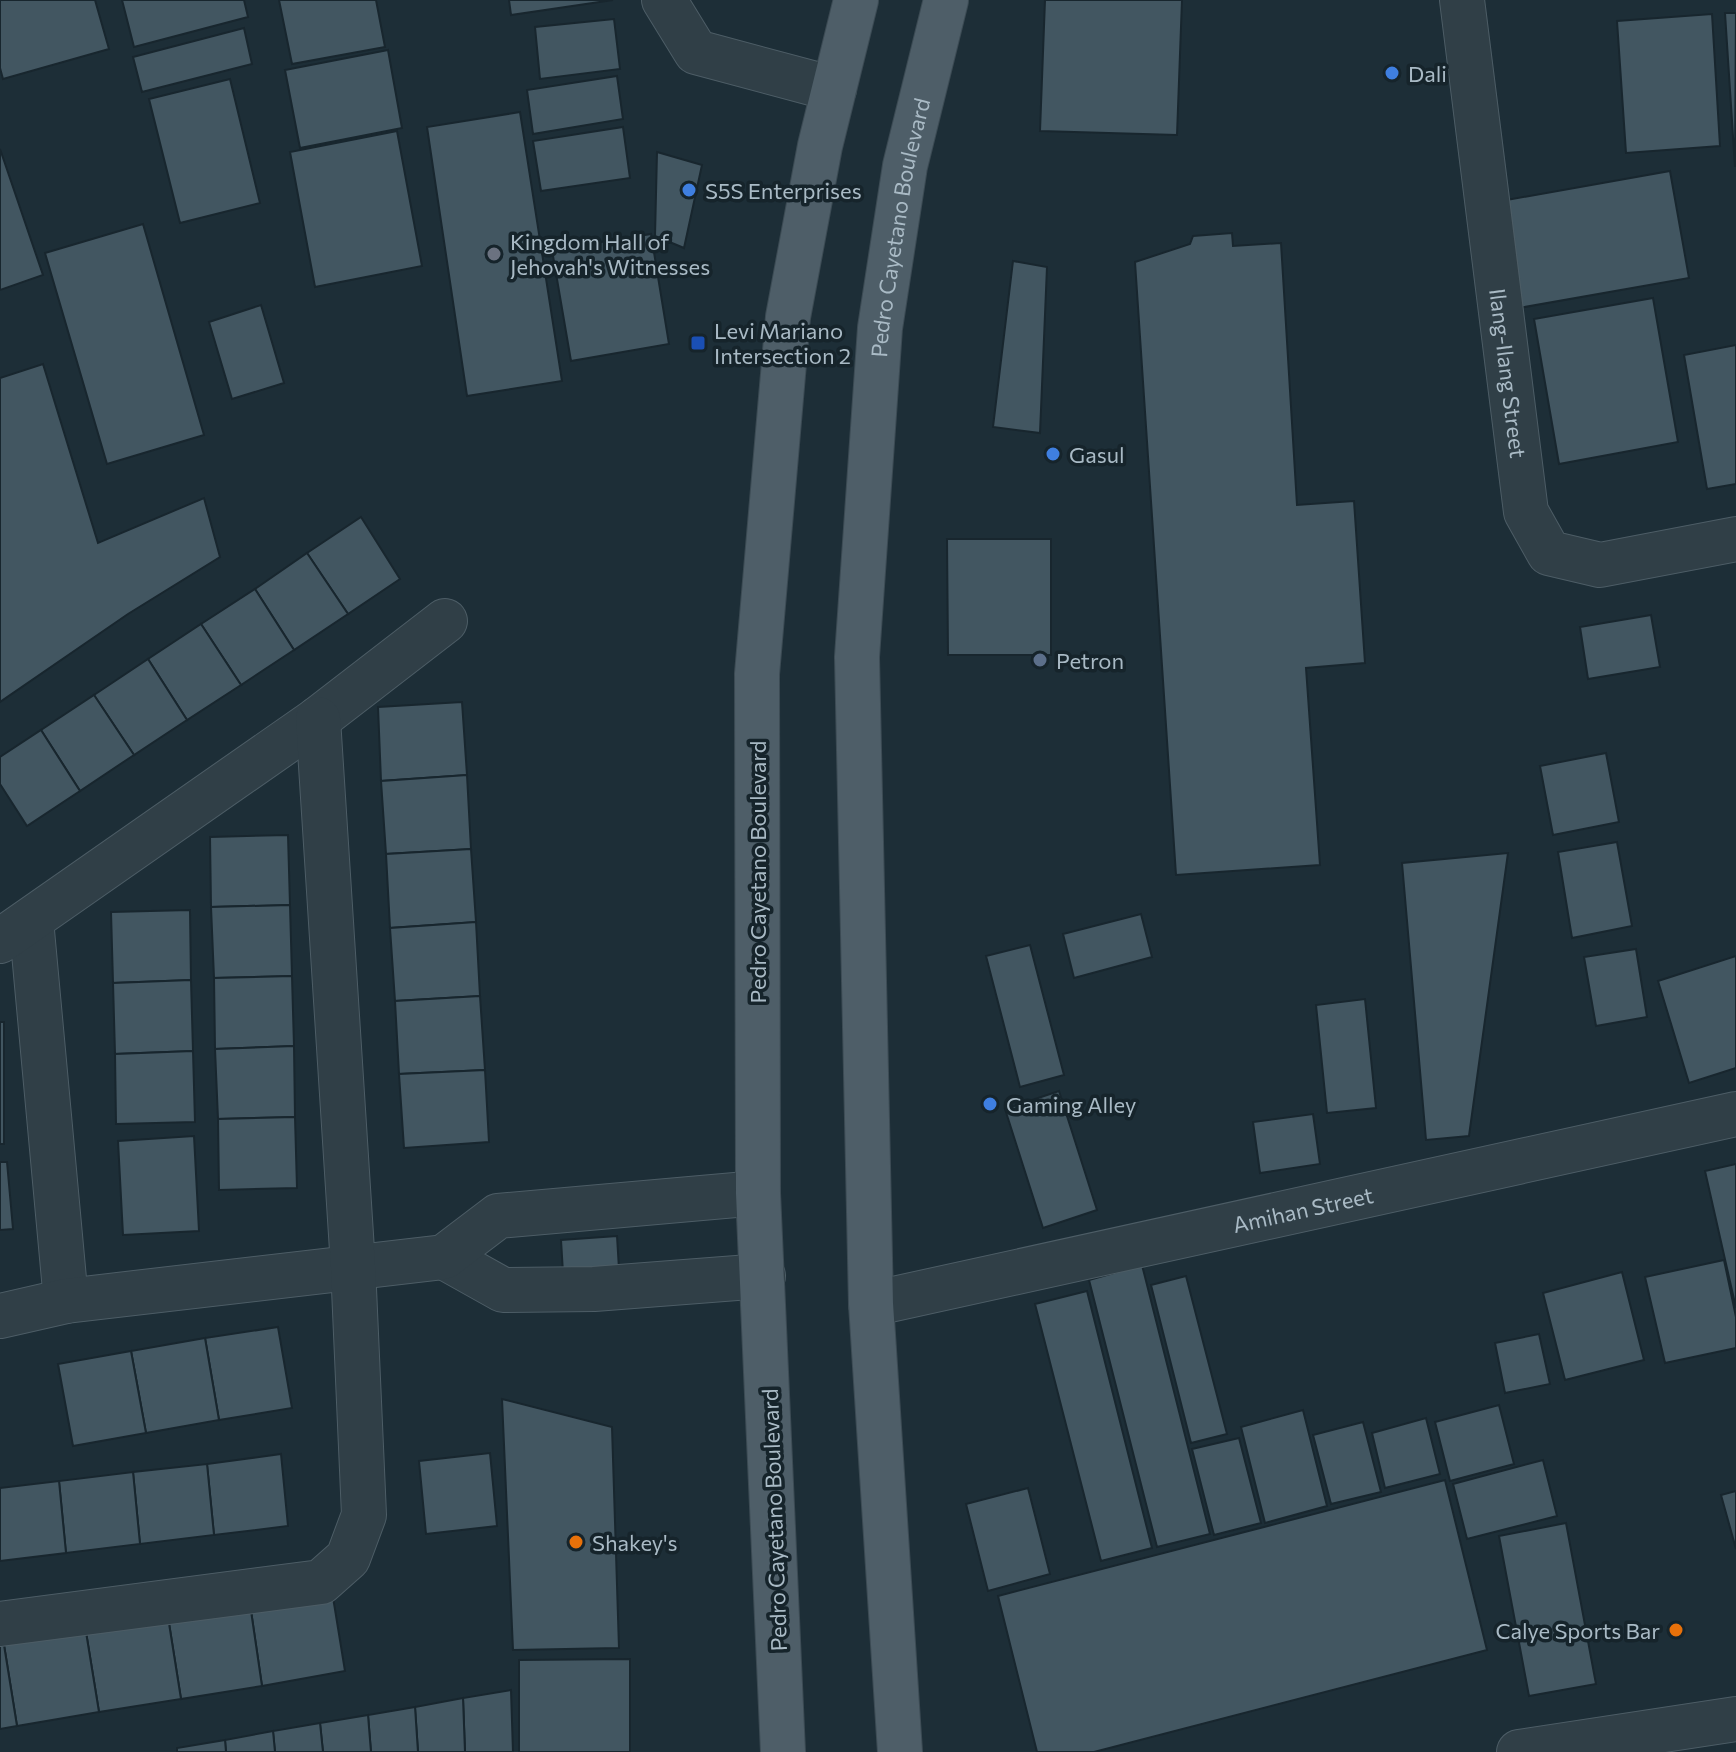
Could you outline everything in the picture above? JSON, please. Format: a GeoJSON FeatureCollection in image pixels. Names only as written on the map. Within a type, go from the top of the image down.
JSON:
{"type":"FeatureCollection","features":[{"type":"Feature","properties":{"kind":"main road","name":"Pedro Cayetano Boulevard"},"geometry":{"type":"LineString","coordinates":[[794,1744],[758,1193],[757,674],[788,317],[820,146],[856,0]]}},
{"type":"Feature","properties":{"kind":"main road","name":"Pedro Cayetano Boulevard"},"geometry":{"type":"LineString","coordinates":[[889,1746],[871,1304],[857,657],[880,328],[905,166],[946,0]]}},
{"type":"Feature","properties":{"kind":"street"},"geometry":{"type":"LineString","coordinates":[[664,0],[696,52],[834,89]]}},
{"type":"Feature","properties":{"kind":"street","name":"Ilang-Ilang Street"},"geometry":{"type":"LineString","coordinates":[[1462,0],[1526,512],[1549,553],[1600,565],[1736,539]]}},
{"type":"Feature","properties":{"kind":"street"},"geometry":{"type":"LineString","coordinates":[[66,1301],[15,931],[318,719],[445,621]]}},
{"type":"Feature","properties":{"kind":"street"},"geometry":{"type":"LineString","coordinates":[[0,1624],[321,1582],[348,1558],[364,1515],[353,1266],[318,719]]}},
{"type":"Feature","properties":{"kind":"street","name":"Amihan Street"},"geometry":{"type":"LineString","coordinates":[[871,1304],[1736,1114]]}},
{"type":"Feature","properties":{"kind":"street"},"geometry":{"type":"LineString","coordinates":[[0,1316],[66,1301],[444,1257],[498,1216],[758,1193]]}},
{"type":"Feature","properties":{"kind":"street"},"geometry":{"type":"LineString","coordinates":[[444,1257],[503,1290],[594,1289],[763,1276]]}},
{"type":"Feature","properties":{"kind":"street"},"geometry":{"type":"LineString","coordinates":[[1519,1752],[1736,1719]]}},
{"type":"Feature","properties":{"kind":"building"},"geometry":{"type":"Polygon","coordinates":[[[0,0],[95,0],[109,49],[3,79],[0,68],[0,0]]]}},
{"type":"Feature","properties":{"kind":"building"},"geometry":{"type":"Polygon","coordinates":[[[122,0],[244,0],[248,17],[134,47],[122,0]]]}},
{"type":"Feature","properties":{"kind":"building"},"geometry":{"type":"Polygon","coordinates":[[[279,0],[376,0],[385,47],[292,64],[279,0]]]}},
{"type":"Feature","properties":{"kind":"building"},"geometry":{"type":"Polygon","coordinates":[[[509,0],[613,0],[511,15],[509,0]]]}},
{"type":"Feature","properties":{"kind":"building"},"geometry":{"type":"Polygon","coordinates":[[[1045,0],[1182,0],[1177,135],[1040,131],[1045,0]]]}},
{"type":"Feature","properties":{"kind":"building"},"geometry":{"type":"Polygon","coordinates":[[[1725,13],[1736,13],[1735,167],[1725,13]]]}},
{"type":"Feature","properties":{"kind":"building"},"geometry":{"type":"Polygon","coordinates":[[[1712,14],[1720,146],[1626,153],[1617,21],[1712,14]]]}},
{"type":"Feature","properties":{"kind":"building"},"geometry":{"type":"Polygon","coordinates":[[[614,19],[620,69],[540,79],[535,27],[614,19]]]}},
{"type":"Feature","properties":{"kind":"building"},"geometry":{"type":"Polygon","coordinates":[[[244,28],[252,64],[142,92],[133,57],[244,28]]]}},
{"type":"Feature","properties":{"kind":"building"},"geometry":{"type":"Polygon","coordinates":[[[388,50],[402,128],[300,148],[285,70],[388,50]]]}},
{"type":"Feature","properties":{"kind":"building"},"geometry":{"type":"Polygon","coordinates":[[[617,76],[623,119],[533,134],[527,90],[617,76]]]}},
{"type":"Feature","properties":{"kind":"building"},"geometry":{"type":"Polygon","coordinates":[[[230,79],[260,203],[180,223],[149,99],[230,79]]]}},
{"type":"Feature","properties":{"kind":"building","name":"Kingdom Hall of Jehovah's Witnesses"},"geometry":{"type":"Polygon","coordinates":[[[520,112],[562,381],[467,396],[427,127],[520,112]]]}},
{"type":"Feature","properties":{"kind":"building"},"geometry":{"type":"Polygon","coordinates":[[[623,127],[630,178],[541,191],[533,141],[623,127]]]}},
{"type":"Feature","properties":{"kind":"building"},"geometry":{"type":"Polygon","coordinates":[[[397,131],[422,266],[315,287],[290,152],[397,131]]]}},
{"type":"Feature","properties":{"kind":"building"},"geometry":{"type":"Polygon","coordinates":[[[0,149],[43,275],[0,290],[0,149]]]}},
{"type":"Feature","properties":{"kind":"building"},"geometry":{"type":"Polygon","coordinates":[[[657,152],[702,165],[684,248],[655,236],[657,152]]]}},
{"type":"Feature","properties":{"kind":"building"},"geometry":{"type":"Polygon","coordinates":[[[1670,171],[1689,278],[1519,308],[1501,201],[1670,171]]]}},
{"type":"Feature","properties":{"kind":"building"},"geometry":{"type":"Polygon","coordinates":[[[143,224],[204,435],[107,464],[45,253],[143,224]]]}},
{"type":"Feature","properties":{"kind":"building"},"geometry":{"type":"Polygon","coordinates":[[[1232,233],[1233,246],[1281,243],[1297,505],[1354,501],[1365,663],[1306,668],[1320,865],[1176,875],[1135,262],[1190,244],[1193,236],[1232,233]]]}},
{"type":"Feature","properties":{"kind":"building"},"geometry":{"type":"Polygon","coordinates":[[[651,234],[669,344],[571,361],[552,250],[651,234]]]}},
{"type":"Feature","properties":{"kind":"building"},"geometry":{"type":"Polygon","coordinates":[[[1013,261],[1047,267],[1040,433],[993,427],[1013,261]]]}},
{"type":"Feature","properties":{"kind":"building"},"geometry":{"type":"Polygon","coordinates":[[[1653,298],[1678,442],[1559,464],[1534,319],[1653,298]]]}},
{"type":"Feature","properties":{"kind":"building"},"geometry":{"type":"Polygon","coordinates":[[[261,305],[284,383],[232,399],[209,322],[261,305]]]}},
{"type":"Feature","properties":{"kind":"building"},"geometry":{"type":"Polygon","coordinates":[[[1736,345],[1736,484],[1707,489],[1684,355],[1736,345]]]}},
{"type":"Feature","properties":{"kind":"building"},"geometry":{"type":"Polygon","coordinates":[[[43,364],[98,543],[204,498],[220,557],[128,614],[0,702],[0,378],[43,364]]]}},
{"type":"Feature","properties":{"kind":"building"},"geometry":{"type":"Polygon","coordinates":[[[361,517],[400,579],[348,614],[307,553],[361,517]]]}},
{"type":"Feature","properties":{"kind":"building"},"geometry":{"type":"Polygon","coordinates":[[[947,539],[1051,539],[1051,655],[948,655],[947,539]]]}},
{"type":"Feature","properties":{"kind":"building"},"geometry":{"type":"Polygon","coordinates":[[[307,553],[348,614],[294,650],[255,589],[307,553]]]}},
{"type":"Feature","properties":{"kind":"building"},"geometry":{"type":"Polygon","coordinates":[[[255,589],[294,650],[241,685],[201,624],[255,589]]]}},
{"type":"Feature","properties":{"kind":"building"},"geometry":{"type":"Polygon","coordinates":[[[1651,615],[1660,667],[1588,679],[1580,627],[1651,615]]]}},
{"type":"Feature","properties":{"kind":"building"},"geometry":{"type":"Polygon","coordinates":[[[201,624],[241,685],[187,720],[148,659],[201,624]]]}},
{"type":"Feature","properties":{"kind":"building"},"geometry":{"type":"Polygon","coordinates":[[[148,659],[187,720],[134,755],[94,695],[148,659]]]}},
{"type":"Feature","properties":{"kind":"building"},"geometry":{"type":"Polygon","coordinates":[[[94,695],[134,755],[80,791],[41,730],[94,695]]]}},
{"type":"Feature","properties":{"kind":"building"},"geometry":{"type":"Polygon","coordinates":[[[462,702],[467,775],[381,781],[378,707],[462,702]]]}},
{"type":"Feature","properties":{"kind":"building"},"geometry":{"type":"Polygon","coordinates":[[[41,730],[80,791],[27,826],[0,784],[0,757],[41,730]]]}},
{"type":"Feature","properties":{"kind":"building"},"geometry":{"type":"Polygon","coordinates":[[[1606,753],[1619,822],[1553,835],[1540,766],[1606,753]]]}},
{"type":"Feature","properties":{"kind":"building"},"geometry":{"type":"Polygon","coordinates":[[[467,775],[471,849],[386,854],[381,781],[467,775]]]}},
{"type":"Feature","properties":{"kind":"building"},"geometry":{"type":"Polygon","coordinates":[[[288,835],[290,905],[211,907],[210,837],[288,835]]]}},
{"type":"Feature","properties":{"kind":"building"},"geometry":{"type":"Polygon","coordinates":[[[1617,842],[1632,926],[1572,938],[1558,852],[1617,842]]]}},
{"type":"Feature","properties":{"kind":"building"},"geometry":{"type":"Polygon","coordinates":[[[471,849],[476,922],[390,928],[386,854],[471,849]]]}},
{"type":"Feature","properties":{"kind":"building"},"geometry":{"type":"Polygon","coordinates":[[[1508,853],[1469,1136],[1426,1140],[1402,863],[1508,853]]]}},
{"type":"Feature","properties":{"kind":"building"},"geometry":{"type":"Polygon","coordinates":[[[290,905],[292,976],[214,978],[211,907],[290,905]]]}},
{"type":"Feature","properties":{"kind":"building"},"geometry":{"type":"Polygon","coordinates":[[[190,910],[191,980],[113,983],[111,912],[190,910]]]}},
{"type":"Feature","properties":{"kind":"building"},"geometry":{"type":"Polygon","coordinates":[[[1141,914],[1152,957],[1074,978],[1063,934],[1141,914]]]}},
{"type":"Feature","properties":{"kind":"building"},"geometry":{"type":"Polygon","coordinates":[[[476,922],[480,996],[395,1001],[390,928],[476,922]]]}},
{"type":"Feature","properties":{"kind":"building"},"geometry":{"type":"Polygon","coordinates":[[[1030,945],[1064,1075],[1020,1087],[986,956],[1030,945]]]}},
{"type":"Feature","properties":{"kind":"building"},"geometry":{"type":"Polygon","coordinates":[[[1636,949],[1647,1017],[1596,1026],[1584,957],[1636,949]]]}},
{"type":"Feature","properties":{"kind":"building"},"geometry":{"type":"Polygon","coordinates":[[[1736,956],[1736,1068],[1689,1083],[1658,981],[1736,956]]]}},
{"type":"Feature","properties":{"kind":"building"},"geometry":{"type":"Polygon","coordinates":[[[292,976],[294,1046],[215,1049],[214,978],[292,976]]]}},
{"type":"Feature","properties":{"kind":"building"},"geometry":{"type":"Polygon","coordinates":[[[191,980],[193,1051],[115,1054],[113,983],[191,980]]]}},
{"type":"Feature","properties":{"kind":"building"},"geometry":{"type":"Polygon","coordinates":[[[480,996],[485,1070],[399,1074],[395,1001],[480,996]]]}},
{"type":"Feature","properties":{"kind":"building"},"geometry":{"type":"Polygon","coordinates":[[[1365,999],[1376,1108],[1327,1113],[1316,1005],[1365,999]]]}},
{"type":"Feature","properties":{"kind":"building"},"geometry":{"type":"Polygon","coordinates":[[[0,1022],[4,1022],[4,1144],[0,1144],[0,1022]]]}},
{"type":"Feature","properties":{"kind":"building"},"geometry":{"type":"Polygon","coordinates":[[[294,1046],[295,1117],[218,1119],[215,1049],[294,1046]]]}},
{"type":"Feature","properties":{"kind":"building"},"geometry":{"type":"Polygon","coordinates":[[[193,1051],[195,1122],[116,1124],[115,1054],[193,1051]]]}},
{"type":"Feature","properties":{"kind":"building"},"geometry":{"type":"Polygon","coordinates":[[[485,1070],[489,1142],[404,1148],[399,1074],[485,1070]]]}},
{"type":"Feature","properties":{"kind":"building"},"geometry":{"type":"Polygon","coordinates":[[[1059,1091],[1097,1210],[1043,1228],[1005,1109],[1059,1091]]]}},
{"type":"Feature","properties":{"kind":"building"},"geometry":{"type":"Polygon","coordinates":[[[1313,1114],[1320,1164],[1260,1173],[1253,1122],[1313,1114]]]}},
{"type":"Feature","properties":{"kind":"building"},"geometry":{"type":"Polygon","coordinates":[[[295,1117],[297,1188],[219,1190],[218,1119],[295,1117]]]}},
{"type":"Feature","properties":{"kind":"building"},"geometry":{"type":"Polygon","coordinates":[[[194,1136],[199,1231],[123,1235],[118,1141],[194,1136]]]}},
{"type":"Feature","properties":{"kind":"building"},"geometry":{"type":"Polygon","coordinates":[[[0,1162],[7,1162],[13,1229],[0,1230],[0,1162]]]}},
{"type":"Feature","properties":{"kind":"building"},"geometry":{"type":"Polygon","coordinates":[[[1736,1164],[1736,1308],[1705,1171],[1736,1164]]]}},
{"type":"Feature","properties":{"kind":"building"},"geometry":{"type":"Polygon","coordinates":[[[617,1236],[619,1269],[563,1273],[561,1240],[617,1236]]]}},
{"type":"Feature","properties":{"kind":"building"},"geometry":{"type":"Polygon","coordinates":[[[1724,1260],[1736,1317],[1736,1348],[1665,1363],[1645,1277],[1724,1260]]]}},
{"type":"Feature","properties":{"kind":"building"},"geometry":{"type":"Polygon","coordinates":[[[1142,1265],[1210,1534],[1157,1547],[1089,1280],[1142,1265]]]}},
{"type":"Feature","properties":{"kind":"building"},"geometry":{"type":"Polygon","coordinates":[[[1622,1272],[1644,1360],[1565,1380],[1543,1293],[1622,1272]]]}},
{"type":"Feature","properties":{"kind":"building"},"geometry":{"type":"Polygon","coordinates":[[[1186,1276],[1227,1434],[1191,1443],[1151,1285],[1186,1276]]]}},
{"type":"Feature","properties":{"kind":"building"},"geometry":{"type":"Polygon","coordinates":[[[1087,1291],[1152,1548],[1101,1561],[1035,1304],[1087,1291]]]}},
{"type":"Feature","properties":{"kind":"building"},"geometry":{"type":"Polygon","coordinates":[[[278,1327],[292,1408],[219,1420],[205,1338],[278,1327]]]}},
{"type":"Feature","properties":{"kind":"building"},"geometry":{"type":"Polygon","coordinates":[[[1539,1334],[1550,1384],[1505,1393],[1495,1343],[1539,1334]]]}},
{"type":"Feature","properties":{"kind":"building"},"geometry":{"type":"Polygon","coordinates":[[[205,1338],[219,1420],[146,1433],[131,1351],[205,1338]]]}},
{"type":"Feature","properties":{"kind":"building"},"geometry":{"type":"Polygon","coordinates":[[[131,1351],[146,1433],[73,1446],[58,1364],[131,1351]]]}},
{"type":"Feature","properties":{"kind":"building"},"geometry":{"type":"Polygon","coordinates":[[[502,1399],[612,1427],[619,1648],[513,1650],[502,1399]]]}},
{"type":"Feature","properties":{"kind":"building"},"geometry":{"type":"Polygon","coordinates":[[[1499,1405],[1514,1464],[1450,1481],[1435,1422],[1499,1405]]]}},
{"type":"Feature","properties":{"kind":"building"},"geometry":{"type":"Polygon","coordinates":[[[1303,1410],[1327,1506],[1265,1523],[1241,1427],[1303,1410]]]}},
{"type":"Feature","properties":{"kind":"building"},"geometry":{"type":"Polygon","coordinates":[[[1426,1418],[1440,1474],[1385,1488],[1372,1433],[1426,1418]]]}},
{"type":"Feature","properties":{"kind":"building"},"geometry":{"type":"Polygon","coordinates":[[[1363,1422],[1381,1492],[1331,1504],[1313,1435],[1363,1422]]]}},
{"type":"Feature","properties":{"kind":"building"},"geometry":{"type":"Polygon","coordinates":[[[1239,1438],[1261,1523],[1214,1535],[1192,1449],[1239,1438]]]}},
{"type":"Feature","properties":{"kind":"building"},"geometry":{"type":"Polygon","coordinates":[[[490,1453],[497,1526],[426,1534],[419,1461],[490,1453]]]}},
{"type":"Feature","properties":{"kind":"building"},"geometry":{"type":"Polygon","coordinates":[[[281,1454],[288,1526],[214,1535],[207,1464],[281,1454]]]}},
{"type":"Feature","properties":{"kind":"building"},"geometry":{"type":"Polygon","coordinates":[[[1543,1460],[1557,1516],[1467,1539],[1453,1484],[1543,1460]]]}},
{"type":"Feature","properties":{"kind":"building"},"geometry":{"type":"Polygon","coordinates":[[[207,1464],[214,1535],[140,1544],[133,1472],[207,1464]]]}},
{"type":"Feature","properties":{"kind":"building"},"geometry":{"type":"Polygon","coordinates":[[[133,1472],[140,1544],[66,1553],[59,1481],[133,1472]]]}},
{"type":"Feature","properties":{"kind":"building"},"geometry":{"type":"Polygon","coordinates":[[[1445,1480],[1487,1650],[1094,1752],[1037,1752],[998,1596],[1445,1480]]]}},
{"type":"Feature","properties":{"kind":"building"},"geometry":{"type":"Polygon","coordinates":[[[59,1481],[66,1553],[0,1561],[0,1488],[59,1481]]]}},
{"type":"Feature","properties":{"kind":"building"},"geometry":{"type":"Polygon","coordinates":[[[1028,1488],[1050,1574],[988,1591],[966,1504],[1028,1488]]]}},
{"type":"Feature","properties":{"kind":"building"},"geometry":{"type":"Polygon","coordinates":[[[1736,1491],[1736,1549],[1721,1495],[1736,1491]]]}},
{"type":"Feature","properties":{"kind":"building"},"geometry":{"type":"Polygon","coordinates":[[[1566,1523],[1596,1684],[1529,1696],[1499,1536],[1566,1523]]]}},
{"type":"Feature","properties":{"kind":"building"},"geometry":{"type":"Polygon","coordinates":[[[332,1591],[345,1671],[262,1686],[250,1604],[332,1591]]]}},
{"type":"Feature","properties":{"kind":"building"},"geometry":{"type":"Polygon","coordinates":[[[250,1604],[262,1686],[181,1699],[168,1617],[250,1604]]]}},
{"type":"Feature","properties":{"kind":"building"},"geometry":{"type":"Polygon","coordinates":[[[168,1617],[181,1699],[99,1712],[86,1632],[168,1617]]]}},
{"type":"Feature","properties":{"kind":"building"},"geometry":{"type":"Polygon","coordinates":[[[86,1632],[99,1712],[17,1726],[4,1645],[86,1632]]]}},
{"type":"Feature","properties":{"kind":"building"},"geometry":{"type":"Polygon","coordinates":[[[4,1645],[17,1726],[0,1729],[0,1646],[4,1645]]]}},
{"type":"Feature","properties":{"kind":"building"},"geometry":{"type":"Polygon","coordinates":[[[630,1659],[630,1752],[519,1752],[519,1660],[630,1659]]]}},
{"type":"Feature","properties":{"kind":"building"},"geometry":{"type":"Polygon","coordinates":[[[511,1690],[513,1752],[465,1752],[463,1698],[511,1690]]]}},
{"type":"Feature","properties":{"kind":"building"},"geometry":{"type":"Polygon","coordinates":[[[463,1698],[465,1752],[418,1752],[415,1707],[463,1698]]]}},
{"type":"Feature","properties":{"kind":"building"},"geometry":{"type":"Polygon","coordinates":[[[415,1707],[418,1752],[371,1752],[368,1715],[415,1707]]]}},
{"type":"Feature","properties":{"kind":"building"},"geometry":{"type":"Polygon","coordinates":[[[368,1715],[371,1752],[323,1752],[320,1723],[368,1715]]]}},
{"type":"Feature","properties":{"kind":"building"},"geometry":{"type":"Polygon","coordinates":[[[320,1723],[323,1752],[275,1752],[273,1731],[320,1723]]]}},
{"type":"Feature","properties":{"kind":"building"},"geometry":{"type":"Polygon","coordinates":[[[273,1731],[275,1752],[226,1752],[225,1740],[273,1731]]]}},
{"type":"Feature","properties":{"kind":"building"},"geometry":{"type":"Polygon","coordinates":[[[225,1740],[226,1752],[177,1752],[177,1748],[225,1740]]]}},
{"type":"Feature","properties":{"kind":"place","name":"Dali"},"geometry":{"type":"Point","coordinates":[1392,73]}},
{"type":"Feature","properties":{"kind":"place","name":"S5S Enterprises"},"geometry":{"type":"Point","coordinates":[689,190]}},
{"type":"Feature","properties":{"kind":"place","name":"Kingdom Hall of Jehovah's Witnesses"},"geometry":{"type":"Point","coordinates":[494,254]}},
{"type":"Feature","properties":{"kind":"place","name":"Levi Mariano Intersection 2"},"geometry":{"type":"Point","coordinates":[698,343]}},
{"type":"Feature","properties":{"kind":"place","name":"Gasul"},"geometry":{"type":"Point","coordinates":[1053,454]}},
{"type":"Feature","properties":{"kind":"place","name":"Petron"},"geometry":{"type":"Point","coordinates":[1040,660]}},
{"type":"Feature","properties":{"kind":"place","name":"Gaming Alley"},"geometry":{"type":"Point","coordinates":[990,1104]}},
{"type":"Feature","properties":{"kind":"place","name":"Shakey's"},"geometry":{"type":"Point","coordinates":[576,1542]}},
{"type":"Feature","properties":{"kind":"place","name":"Calye Sports Bar"},"geometry":{"type":"Point","coordinates":[1676,1630]}}]}
